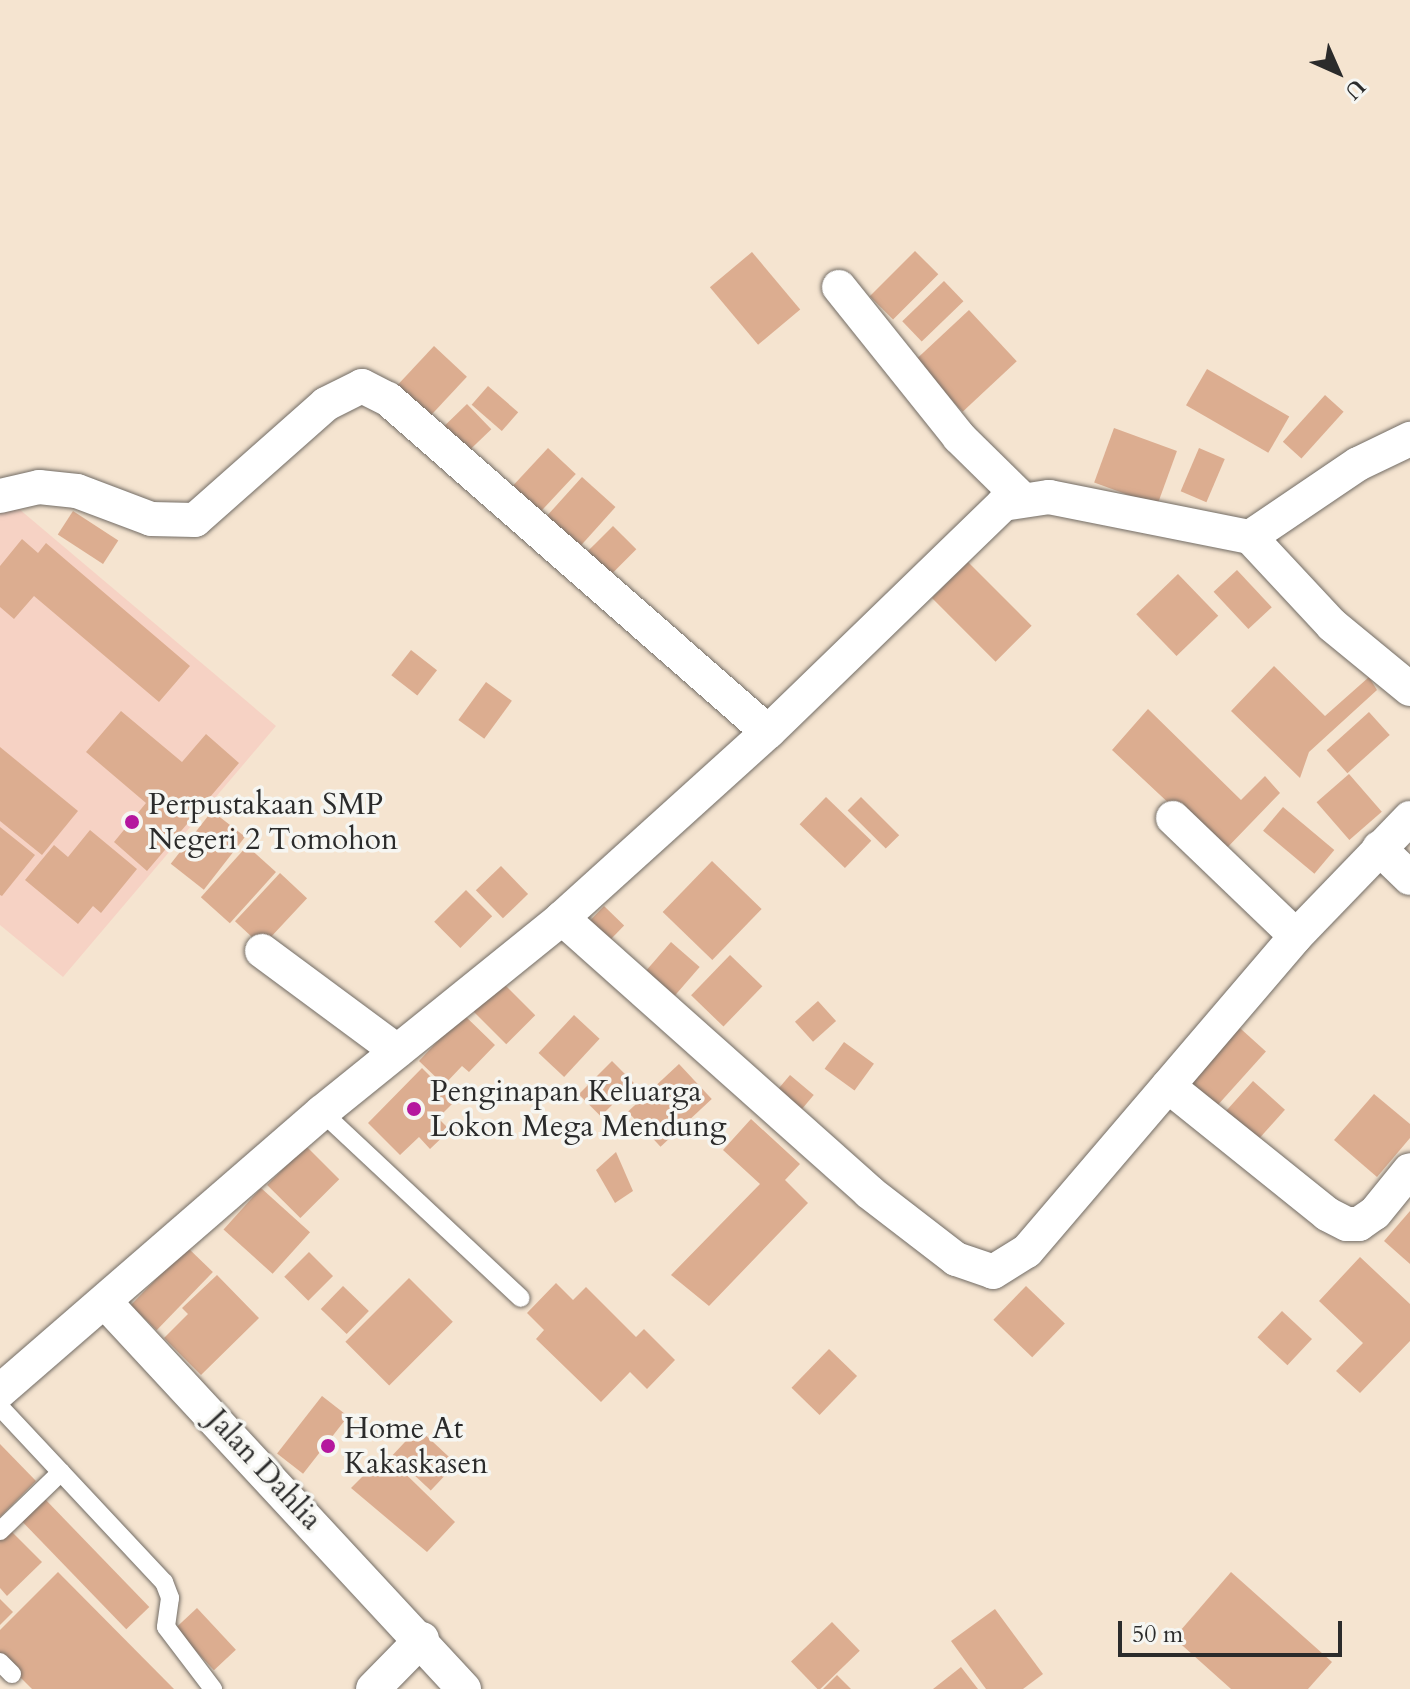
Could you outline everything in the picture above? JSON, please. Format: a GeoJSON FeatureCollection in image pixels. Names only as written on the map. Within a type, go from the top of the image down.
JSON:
{"type":"FeatureCollection","features":[{"type":"Feature","properties":{"kind":"street"},"geometry":{"type":"LineString","coordinates":[[839,287],[959,437],[1022,499]]}},
{"type":"Feature","properties":{"kind":"street"},"geometry":{"type":"LineString","coordinates":[[0,496],[39,487],[77,491],[151,519],[195,520],[326,404],[362,386],[388,399],[768,732]]}},
{"type":"Feature","properties":{"kind":"street"},"geometry":{"type":"LineString","coordinates":[[1250,537],[1358,464],[1410,439]]}},
{"type":"Feature","properties":{"kind":"street"},"geometry":{"type":"LineString","coordinates":[[0,1391],[322,1112],[562,918],[768,732],[986,516],[1022,499],[1049,497],[1250,537],[1332,625],[1410,689]]}},
{"type":"Feature","properties":{"kind":"street"},"geometry":{"type":"LineString","coordinates":[[1173,818],[1296,936]]}},
{"type":"Feature","properties":{"kind":"street"},"geometry":{"type":"LineString","coordinates":[[562,918],[869,1192],[975,1269],[993,1272],[1027,1251],[1296,936],[1410,818]]}},
{"type":"Feature","properties":{"kind":"street"},"geometry":{"type":"LineString","coordinates":[[1379,848],[1410,878]]}},
{"type":"Feature","properties":{"kind":"street"},"geometry":{"type":"LineString","coordinates":[[262,951],[397,1051]]}},
{"type":"Feature","properties":{"kind":"street"},"geometry":{"type":"LineString","coordinates":[[1168,1086],[1327,1214],[1347,1224],[1359,1224],[1375,1213],[1410,1170]]}},
{"type":"Feature","properties":{"kind":"street","name":"Jalan Dahlia"},"geometry":{"type":"LineString","coordinates":[[105,1302],[422,1639],[464,1689]]}},
{"type":"Feature","properties":{"kind":"street"},"geometry":{"type":"LineString","coordinates":[[373,1689],[422,1639]]}},
{"type":"Feature","properties":{"kind":"lane"},"geometry":{"type":"LineString","coordinates":[[322,1112],[521,1298]]}},
{"type":"Feature","properties":{"kind":"lane"},"geometry":{"type":"LineString","coordinates":[[0,1407],[164,1582],[170,1598],[166,1627],[175,1645],[213,1689]]}},
{"type":"Feature","properties":{"kind":"lane"},"geometry":{"type":"LineString","coordinates":[[0,1531],[61,1472]]}},
{"type":"Feature","properties":{"kind":"shaded area"},"geometry":{"type":"Polygon","coordinates":[[[12,503],[276,726],[63,977],[0,925],[0,512],[12,503]]]}},
{"type":"Feature","properties":{"kind":"building"},"geometry":{"type":"Polygon","coordinates":[[[915,251],[938,274],[893,320],[870,296],[915,251]]]}},
{"type":"Feature","properties":{"kind":"building"},"geometry":{"type":"Polygon","coordinates":[[[752,252],[800,309],[758,345],[710,287],[752,252]]]}},
{"type":"Feature","properties":{"kind":"building"},"geometry":{"type":"Polygon","coordinates":[[[944,281],[963,301],[922,341],[902,321],[944,281]]]}},
{"type":"Feature","properties":{"kind":"building"},"geometry":{"type":"Polygon","coordinates":[[[969,310],[1017,361],[963,412],[915,360],[969,310]]]}},
{"type":"Feature","properties":{"kind":"building"},"geometry":{"type":"Polygon","coordinates":[[[434,346],[467,377],[423,424],[390,394],[434,346]]]}},
{"type":"Feature","properties":{"kind":"building"},"geometry":{"type":"Polygon","coordinates":[[[1207,369],[1289,416],[1268,453],[1186,405],[1207,369]]]}},
{"type":"Feature","properties":{"kind":"building"},"geometry":{"type":"Polygon","coordinates":[[[488,386],[518,412],[502,431],[472,405],[488,386]]]}},
{"type":"Feature","properties":{"kind":"building"},"geometry":{"type":"Polygon","coordinates":[[[1325,395],[1344,412],[1301,459],[1283,442],[1325,395]]]}},
{"type":"Feature","properties":{"kind":"building"},"geometry":{"type":"Polygon","coordinates":[[[467,404],[491,429],[461,458],[437,433],[467,404]]]}},
{"type":"Feature","properties":{"kind":"building"},"geometry":{"type":"Polygon","coordinates":[[[1114,428],[1177,451],[1157,505],[1094,483],[1114,428]]]}},
{"type":"Feature","properties":{"kind":"building"},"geometry":{"type":"Polygon","coordinates":[[[548,448],[576,474],[534,519],[506,493],[548,448]]]}},
{"type":"Feature","properties":{"kind":"building"},"geometry":{"type":"Polygon","coordinates":[[[1199,448],[1225,459],[1206,502],[1181,491],[1199,448]]]}},
{"type":"Feature","properties":{"kind":"building"},"geometry":{"type":"Polygon","coordinates":[[[582,477],[615,507],[577,550],[543,520],[582,477]]]}},
{"type":"Feature","properties":{"kind":"building"},"geometry":{"type":"Polygon","coordinates":[[[73,511],[118,540],[103,564],[58,534],[73,511]]]}},
{"type":"Feature","properties":{"kind":"building"},"geometry":{"type":"Polygon","coordinates":[[[613,526],[636,549],[608,578],[585,554],[613,526]]]}},
{"type":"Feature","properties":{"kind":"building"},"geometry":{"type":"Polygon","coordinates":[[[22,539],[38,553],[46,543],[190,666],[159,702],[34,596],[14,619],[0,607],[0,566],[22,539]]]}},
{"type":"Feature","properties":{"kind":"building"},"geometry":{"type":"Polygon","coordinates":[[[968,562],[1032,626],[996,662],[932,598],[968,562]]]}},
{"type":"Feature","properties":{"kind":"building"},"geometry":{"type":"Polygon","coordinates":[[[1237,570],[1272,607],[1248,629],[1214,592],[1237,570]]]}},
{"type":"Feature","properties":{"kind":"building"},"geometry":{"type":"Polygon","coordinates":[[[1178,574],[1218,616],[1177,656],[1136,614],[1178,574]]]}},
{"type":"Feature","properties":{"kind":"building"},"geometry":{"type":"Polygon","coordinates":[[[411,650],[437,670],[417,696],[391,675],[411,650]]]}},
{"type":"Feature","properties":{"kind":"building"},"geometry":{"type":"Polygon","coordinates":[[[1274,666],[1325,716],[1369,677],[1377,690],[1309,752],[1300,778],[1231,711],[1274,666]]]}},
{"type":"Feature","properties":{"kind":"building"},"geometry":{"type":"Polygon","coordinates":[[[486,682],[512,701],[484,739],[458,720],[486,682]]]}},
{"type":"Feature","properties":{"kind":"building"},"geometry":{"type":"Polygon","coordinates":[[[1148,709],[1241,800],[1265,776],[1280,793],[1222,853],[1112,750],[1148,709]]]}},
{"type":"Feature","properties":{"kind":"building"},"geometry":{"type":"Polygon","coordinates":[[[121,711],[182,762],[206,734],[239,763],[147,871],[114,842],[146,803],[86,752],[121,711]]]}},
{"type":"Feature","properties":{"kind":"building"},"geometry":{"type":"Polygon","coordinates":[[[1369,712],[1390,735],[1347,773],[1327,750],[1369,712]]]}},
{"type":"Feature","properties":{"kind":"building"},"geometry":{"type":"Polygon","coordinates":[[[0,747],[78,811],[42,855],[0,821],[0,747]]]}},
{"type":"Feature","properties":{"kind":"building"},"geometry":{"type":"Polygon","coordinates":[[[1349,774],[1382,812],[1349,840],[1317,802],[1349,774]]]}},
{"type":"Feature","properties":{"kind":"building"},"geometry":{"type":"Polygon","coordinates":[[[826,797],[871,841],[845,868],[800,824],[826,797]]]}},
{"type":"Feature","properties":{"kind":"building"},"geometry":{"type":"Polygon","coordinates":[[[861,797],[899,835],[886,849],[848,810],[861,797]]]}},
{"type":"Feature","properties":{"kind":"building"},"geometry":{"type":"Polygon","coordinates":[[[1283,807],[1334,850],[1314,874],[1263,831],[1283,807]]]}},
{"type":"Feature","properties":{"kind":"building"},"geometry":{"type":"Polygon","coordinates":[[[212,811],[245,837],[204,890],[171,864],[212,811]]]}},
{"type":"Feature","properties":{"kind":"building"},"geometry":{"type":"Polygon","coordinates":[[[0,827],[35,855],[2,896],[0,895],[0,827]]]}},
{"type":"Feature","properties":{"kind":"building"},"geometry":{"type":"Polygon","coordinates":[[[90,830],[137,869],[101,913],[93,906],[78,924],[25,880],[54,845],[68,857],[90,830]]]}},
{"type":"Feature","properties":{"kind":"building"},"geometry":{"type":"Polygon","coordinates":[[[247,846],[276,872],[230,923],[201,897],[247,846]]]}},
{"type":"Feature","properties":{"kind":"building"},"geometry":{"type":"Polygon","coordinates":[[[712,861],[762,909],[712,960],[663,912],[712,861]]]}},
{"type":"Feature","properties":{"kind":"building"},"geometry":{"type":"Polygon","coordinates":[[[501,866],[528,894],[503,918],[476,890],[501,866]]]}},
{"type":"Feature","properties":{"kind":"building"},"geometry":{"type":"Polygon","coordinates":[[[280,873],[307,898],[262,947],[235,921],[280,873]]]}},
{"type":"Feature","properties":{"kind":"building"},"geometry":{"type":"Polygon","coordinates":[[[466,890],[492,916],[460,948],[434,922],[466,890]]]}},
{"type":"Feature","properties":{"kind":"building"},"geometry":{"type":"Polygon","coordinates":[[[604,906],[624,925],[605,946],[585,926],[604,906]]]}},
{"type":"Feature","properties":{"kind":"building"},"geometry":{"type":"Polygon","coordinates":[[[671,942],[700,967],[667,1005],[638,980],[671,942]]]}},
{"type":"Feature","properties":{"kind":"building"},"geometry":{"type":"Polygon","coordinates":[[[730,955],[762,986],[723,1027],[691,995],[730,955]]]}},
{"type":"Feature","properties":{"kind":"building"},"geometry":{"type":"Polygon","coordinates":[[[502,982],[535,1015],[506,1044],[473,1011],[502,982]]]}},
{"type":"Feature","properties":{"kind":"building"},"geometry":{"type":"Polygon","coordinates":[[[818,1001],[836,1021],[813,1042],[795,1022],[818,1001]]]}},
{"type":"Feature","properties":{"kind":"building"},"geometry":{"type":"Polygon","coordinates":[[[463,1014],[495,1045],[469,1072],[462,1066],[444,1085],[419,1061],[463,1014]]]}},
{"type":"Feature","properties":{"kind":"building"},"geometry":{"type":"Polygon","coordinates":[[[574,1015],[600,1039],[564,1077],[539,1053],[574,1015]]]}},
{"type":"Feature","properties":{"kind":"building"},"geometry":{"type":"Polygon","coordinates":[[[1231,1020],[1266,1051],[1213,1110],[1178,1079],[1231,1020]]]}},
{"type":"Feature","properties":{"kind":"building"},"geometry":{"type":"Polygon","coordinates":[[[844,1042],[874,1064],[855,1090],[825,1069],[844,1042]]]}},
{"type":"Feature","properties":{"kind":"building"},"geometry":{"type":"Polygon","coordinates":[[[612,1061],[634,1083],[601,1116],[579,1094],[612,1061]]]}},
{"type":"Feature","properties":{"kind":"building"},"geometry":{"type":"Polygon","coordinates":[[[679,1064],[712,1099],[661,1147],[628,1112],[679,1064]]]}},
{"type":"Feature","properties":{"kind":"building","name":"Penginapan Keluarga Lokon Mega Mendung"},"geometry":{"type":"Polygon","coordinates":[[[422,1068],[455,1101],[438,1118],[450,1130],[430,1149],[419,1137],[400,1155],[368,1123],[422,1068]]]}},
{"type":"Feature","properties":{"kind":"building"},"geometry":{"type":"Polygon","coordinates":[[[790,1075],[814,1095],[802,1109],[778,1089],[790,1075]]]}},
{"type":"Feature","properties":{"kind":"building"},"geometry":{"type":"Polygon","coordinates":[[[1253,1081],[1285,1110],[1255,1143],[1223,1114],[1253,1081]]]}},
{"type":"Feature","properties":{"kind":"building"},"geometry":{"type":"Polygon","coordinates":[[[1374,1094],[1410,1124],[1410,1138],[1377,1177],[1334,1140],[1374,1094]]]}},
{"type":"Feature","properties":{"kind":"building"},"geometry":{"type":"Polygon","coordinates":[[[751,1119],[800,1164],[785,1180],[808,1203],[709,1306],[671,1275],[760,1184],[723,1150],[751,1119]]]}},
{"type":"Feature","properties":{"kind":"building"},"geometry":{"type":"Polygon","coordinates":[[[306,1146],[339,1179],[300,1218],[267,1185],[306,1146]]]}},
{"type":"Feature","properties":{"kind":"building"},"geometry":{"type":"Polygon","coordinates":[[[616,1152],[633,1191],[615,1203],[596,1170],[616,1152]]]}},
{"type":"Feature","properties":{"kind":"building"},"geometry":{"type":"Polygon","coordinates":[[[261,1188],[310,1232],[273,1274],[224,1230],[261,1188]]]}},
{"type":"Feature","properties":{"kind":"building"},"geometry":{"type":"Polygon","coordinates":[[[1410,1211],[1410,1264],[1384,1241],[1410,1211]]]}},
{"type":"Feature","properties":{"kind":"building"},"geometry":{"type":"Polygon","coordinates":[[[187,1247],[213,1272],[157,1330],[131,1305],[187,1247]]]}},
{"type":"Feature","properties":{"kind":"building"},"geometry":{"type":"Polygon","coordinates":[[[309,1252],[333,1276],[308,1301],[284,1277],[309,1252]]]}},
{"type":"Feature","properties":{"kind":"building"},"geometry":{"type":"Polygon","coordinates":[[[1360,1257],[1410,1304],[1410,1341],[1360,1393],[1336,1371],[1363,1343],[1319,1301],[1360,1257]]]}},
{"type":"Feature","properties":{"kind":"building"},"geometry":{"type":"Polygon","coordinates":[[[217,1275],[259,1318],[201,1375],[164,1338],[188,1314],[182,1308],[217,1275]]]}},
{"type":"Feature","properties":{"kind":"building"},"geometry":{"type":"Polygon","coordinates":[[[409,1278],[453,1322],[389,1385],[345,1342],[409,1278]]]}},
{"type":"Feature","properties":{"kind":"building"},"geometry":{"type":"Polygon","coordinates":[[[556,1283],[573,1300],[586,1287],[636,1337],[644,1329],[675,1360],[647,1389],[630,1372],[601,1402],[536,1339],[544,1330],[527,1313],[556,1283]]]}},
{"type":"Feature","properties":{"kind":"building"},"geometry":{"type":"Polygon","coordinates":[[[343,1286],[369,1311],[347,1334],[321,1309],[343,1286]]]}},
{"type":"Feature","properties":{"kind":"building"},"geometry":{"type":"Polygon","coordinates":[[[1026,1286],[1065,1324],[1032,1357],[993,1320],[1026,1286]]]}},
{"type":"Feature","properties":{"kind":"building"},"geometry":{"type":"Polygon","coordinates":[[[1282,1311],[1312,1339],[1287,1365],[1257,1337],[1282,1311]]]}},
{"type":"Feature","properties":{"kind":"building"},"geometry":{"type":"Polygon","coordinates":[[[829,1349],[857,1376],[820,1415],[791,1388],[829,1349]]]}},
{"type":"Feature","properties":{"kind":"building"},"geometry":{"type":"Polygon","coordinates":[[[322,1396],[348,1416],[303,1474],[277,1454],[322,1396]]]}},
{"type":"Feature","properties":{"kind":"building"},"geometry":{"type":"Polygon","coordinates":[[[418,1428],[456,1463],[431,1491],[393,1455],[418,1428]]]}},
{"type":"Feature","properties":{"kind":"building"},"geometry":{"type":"Polygon","coordinates":[[[0,1444],[36,1481],[0,1517],[0,1444]]]}},
{"type":"Feature","properties":{"kind":"building"},"geometry":{"type":"Polygon","coordinates":[[[385,1454],[455,1522],[427,1552],[351,1488],[385,1454]]]}},
{"type":"Feature","properties":{"kind":"building"},"geometry":{"type":"Polygon","coordinates":[[[43,1497],[149,1607],[126,1629],[20,1519],[43,1497]]]}},
{"type":"Feature","properties":{"kind":"building"},"geometry":{"type":"Polygon","coordinates":[[[9,1529],[42,1562],[7,1596],[0,1588],[0,1538],[9,1529]]]}},
{"type":"Feature","properties":{"kind":"building"},"geometry":{"type":"Polygon","coordinates":[[[58,1572],[174,1689],[32,1689],[0,1657],[0,1630],[58,1572]]]}},
{"type":"Feature","properties":{"kind":"building"},"geometry":{"type":"Polygon","coordinates":[[[1231,1572],[1332,1662],[1308,1689],[1231,1689],[1174,1638],[1231,1572]]]}},
{"type":"Feature","properties":{"kind":"building"},"geometry":{"type":"Polygon","coordinates":[[[0,1599],[13,1612],[0,1625],[0,1599]]]}},
{"type":"Feature","properties":{"kind":"building"},"geometry":{"type":"Polygon","coordinates":[[[197,1608],[236,1650],[214,1670],[175,1628],[197,1608]]]}},
{"type":"Feature","properties":{"kind":"building"},"geometry":{"type":"Polygon","coordinates":[[[995,1609],[1043,1674],[1023,1689],[986,1689],[951,1641],[995,1609]]]}},
{"type":"Feature","properties":{"kind":"building"},"geometry":{"type":"Polygon","coordinates":[[[832,1622],[860,1651],[820,1689],[791,1662],[832,1622]]]}},
{"type":"Feature","properties":{"kind":"building"},"geometry":{"type":"Polygon","coordinates":[[[961,1667],[978,1689],[933,1689],[961,1667]]]}},
{"type":"Feature","properties":{"kind":"building"},"geometry":{"type":"Polygon","coordinates":[[[837,1675],[851,1689],[823,1689],[837,1675]]]}},
{"type":"Feature","properties":{"kind":"place","name":"Perpustakaan SMP Negeri 2 Tomohon"},"geometry":{"type":"Point","coordinates":[132,822]}},
{"type":"Feature","properties":{"kind":"place","name":"Penginapan Keluarga Lokon Mega Mendung"},"geometry":{"type":"Point","coordinates":[414,1109]}},
{"type":"Feature","properties":{"kind":"place","name":"Home At Kakaskasen"},"geometry":{"type":"Point","coordinates":[328,1446]}}]}
